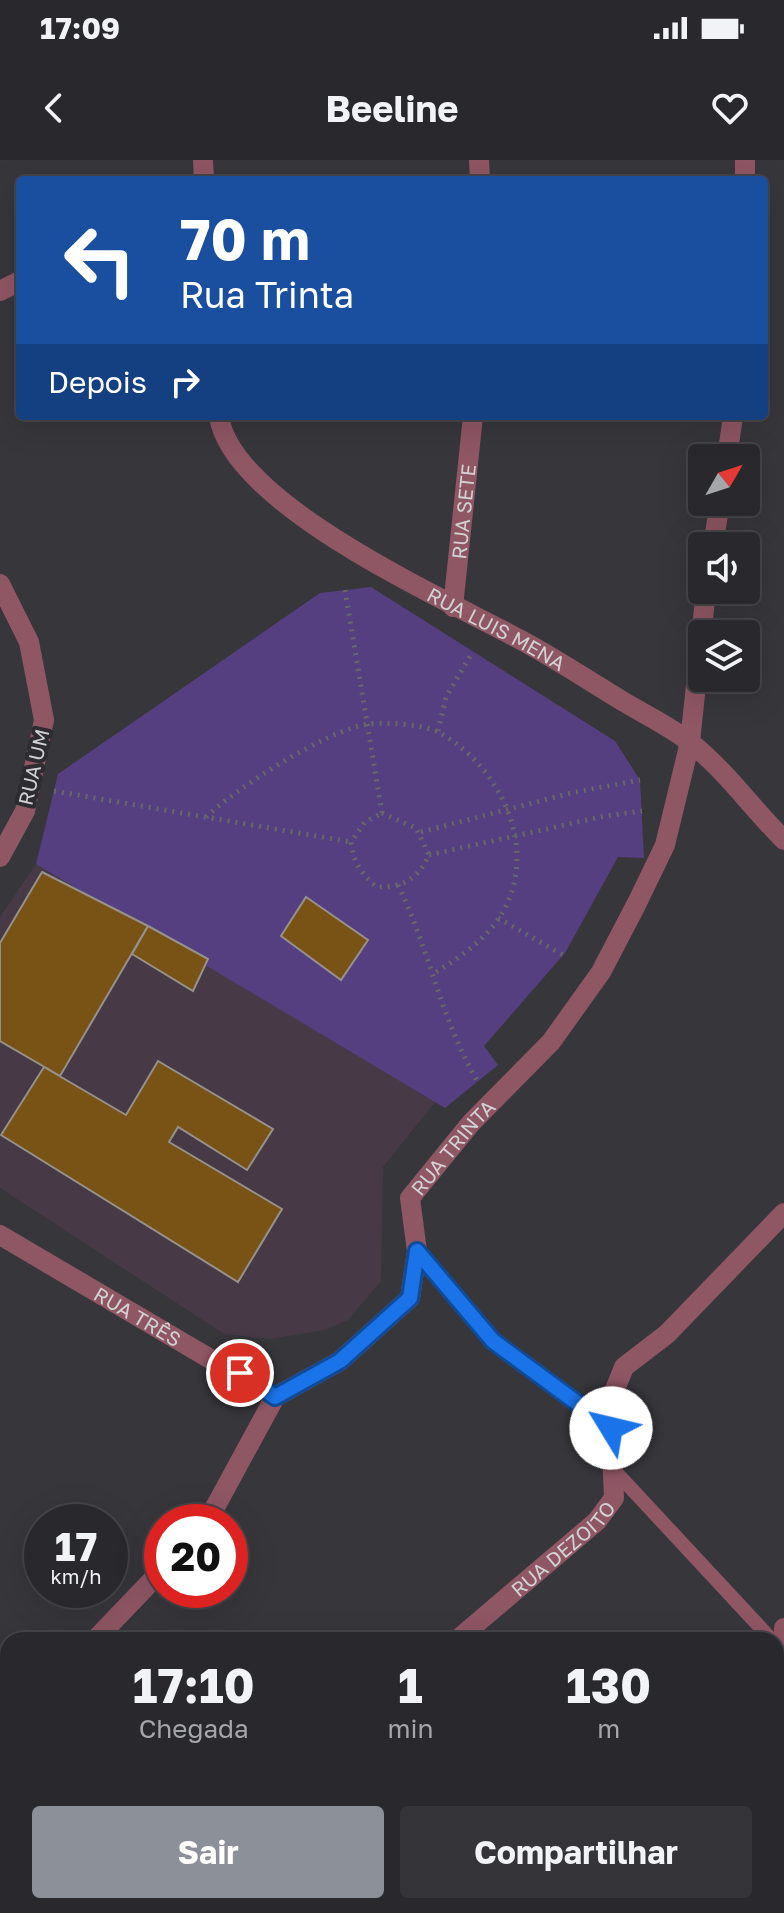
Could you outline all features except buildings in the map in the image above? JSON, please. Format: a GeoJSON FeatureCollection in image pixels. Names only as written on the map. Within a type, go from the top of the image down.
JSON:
{"type":"FeatureCollection","features":[{"type":"Feature","properties":{"kind":"street","name":"RUA LUIS MENA"},"geometry":{"type":"LineString","coordinates":[[219,420],[221,433],[245,469],[274,494],[384,568],[519,639],[690,742],[784,840]]}},
{"type":"Feature","properties":{"kind":"street","name":"RUA SETE"},"geometry":{"type":"LineString","coordinates":[[453,607],[473,420]]}},
{"type":"Feature","properties":{"kind":"street"},"geometry":{"type":"LineString","coordinates":[[729,444],[732,420]]}},
{"type":"Feature","properties":{"kind":"street","name":"RUA UM"},"geometry":{"type":"LineString","coordinates":[[0,584],[29,642],[44,720],[25,811],[0,857]]}},
{"type":"Feature","properties":{"kind":"street","name":"RUA TRINTA"},"geometry":{"type":"LineString","coordinates":[[275,1397],[340,1361],[410,1298],[417,1251],[410,1198],[471,1123],[551,1042],[601,972],[665,845],[690,742],[705,604]]}},
{"type":"Feature","properties":{"kind":"street","name":"RUA DEZOITO"},"geometry":{"type":"LineString","coordinates":[[466,1632],[597,1521],[614,1498],[611,1428],[614,1392],[624,1367],[667,1334],[784,1213]]}},
{"type":"Feature","properties":{"kind":"street","name":"RUA TRÊS"},"geometry":{"type":"LineString","coordinates":[[0,1235],[275,1397]]}},
{"type":"Feature","properties":{"kind":"street"},"geometry":{"type":"LineString","coordinates":[[217,1504],[275,1397]]}},
{"type":"Feature","properties":{"kind":"street"},"geometry":{"type":"LineString","coordinates":[[103,1632],[144,1589]]}},
{"type":"Feature","properties":{"kind":"lane"},"geometry":{"type":"LineString","coordinates":[[417,1251],[493,1341],[611,1428]]}},
{"type":"Feature","properties":{"kind":"lane"},"geometry":{"type":"LineString","coordinates":[[614,1470],[765,1632]]}},
{"type":"Feature","properties":{"kind":"path"},"geometry":{"type":"LineString","coordinates":[[345,590],[382,813]]}},
{"type":"Feature","properties":{"kind":"path"},"geometry":{"type":"LineString","coordinates":[[438,731],[446,697],[472,653]]}},
{"type":"Feature","properties":{"kind":"path"},"geometry":{"type":"LineString","coordinates":[[206,817],[224,800],[342,733],[369,724],[438,731],[477,762],[495,783],[516,834],[515,882],[498,918],[473,948],[433,974]]}},
{"type":"Feature","properties":{"kind":"path"},"geometry":{"type":"LineString","coordinates":[[421,832],[640,780]]}},
{"type":"Feature","properties":{"kind":"path"},"geometry":{"type":"LineString","coordinates":[[54,791],[351,842]]}},
{"type":"Feature","properties":{"kind":"path"},"geometry":{"type":"LineString","coordinates":[[429,855],[516,834],[642,811]]}},
{"type":"Feature","properties":{"kind":"path"},"geometry":{"type":"LineString","coordinates":[[382,813],[401,819],[421,832],[429,855],[423,868],[409,882],[376,887],[355,864],[351,842],[365,822],[382,813]]}},
{"type":"Feature","properties":{"kind":"path"},"geometry":{"type":"LineString","coordinates":[[398,885],[464,1058],[478,1082]]}},
{"type":"Feature","properties":{"kind":"path"},"geometry":{"type":"LineString","coordinates":[[498,918],[563,955]]}},
{"type":"Feature","properties":{"kind":"shaded area"},"geometry":{"type":"Polygon","coordinates":[[[371,587],[615,741],[640,780],[644,858],[618,857],[565,953],[484,1046],[498,1065],[445,1108],[36,864],[58,774],[320,593],[371,587]]]}},
{"type":"Feature","properties":{"kind":"shaded area"},"geometry":{"type":"Polygon","coordinates":[[[36,864],[208,959],[436,1101],[383,1167],[381,1281],[348,1320],[325,1330],[269,1339],[224,1334],[0,1188],[0,917],[36,864]]]}},
{"type":"Feature","properties":{"kind":"route"},"geometry":{"type":"LineString","coordinates":[[240,1373],[275,1397],[340,1361],[410,1298],[417,1251],[493,1341],[611,1428]]}}]}
